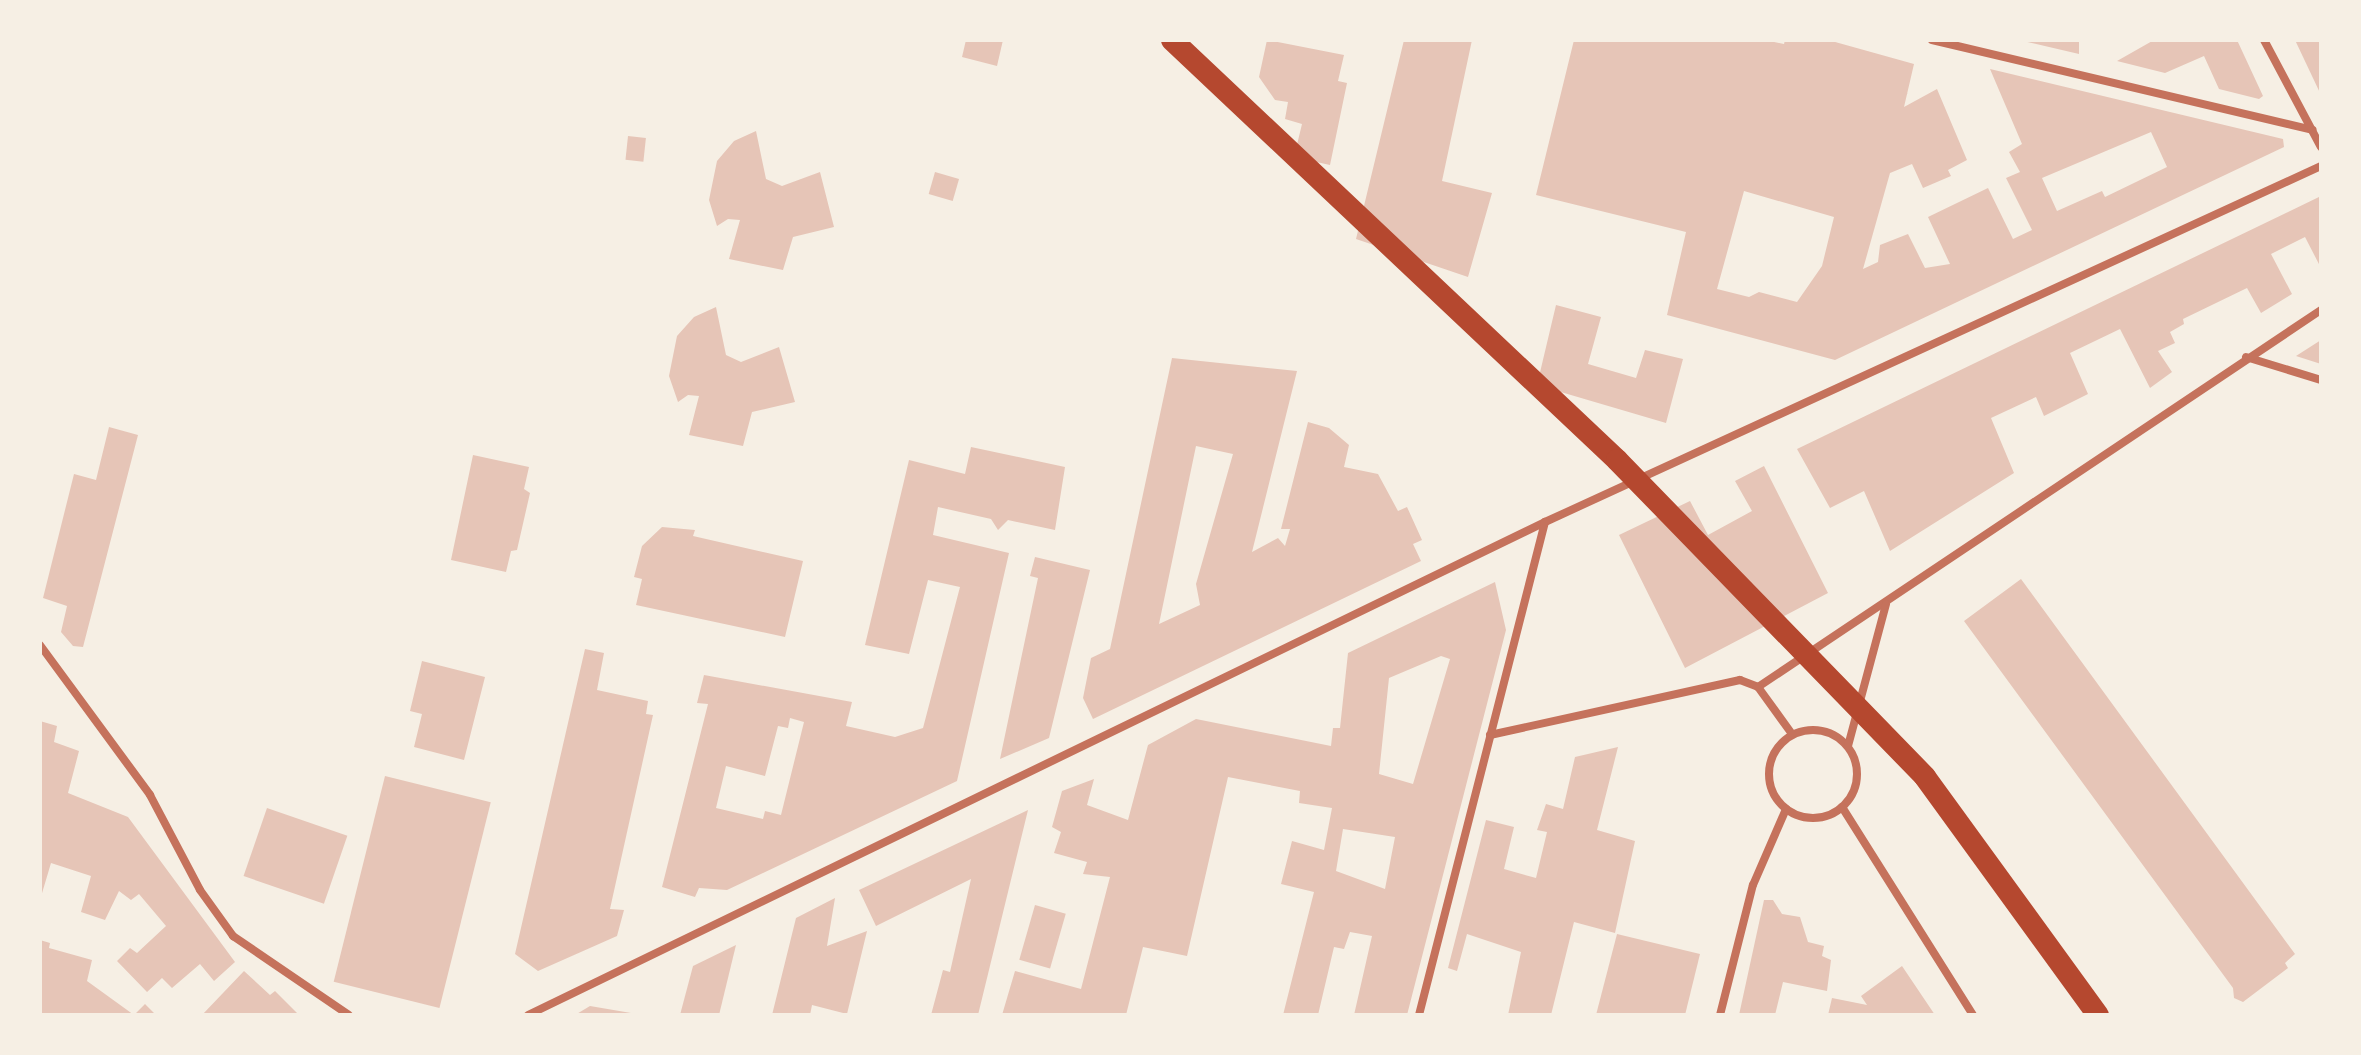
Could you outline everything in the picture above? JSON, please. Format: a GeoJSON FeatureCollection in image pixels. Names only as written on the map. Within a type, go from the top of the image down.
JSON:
{"type":"FeatureCollection","features":[{"type":"Feature","properties":{"kind":"highway"},"geometry":{"type":"LineString","coordinates":[[1172,40],[1617,460],[1925,777],[2098,1015]]}},
{"type":"Feature","properties":{"kind":"street"},"geometry":{"type":"LineString","coordinates":[[1932,40],[2312,130]]}},
{"type":"Feature","properties":{"kind":"street"},"geometry":{"type":"LineString","coordinates":[[2264,40],[2321,147]]}},
{"type":"Feature","properties":{"kind":"street"},"geometry":{"type":"LineString","coordinates":[[528,1015],[1545,522],[2321,166]]}},
{"type":"Feature","properties":{"kind":"street"},"geometry":{"type":"LineString","coordinates":[[1758,687],[1886,604],[2246,357],[2321,310]]}},
{"type":"Feature","properties":{"kind":"street"},"geometry":{"type":"LineString","coordinates":[[2246,357],[2321,380]]}},
{"type":"Feature","properties":{"kind":"street"},"geometry":{"type":"LineString","coordinates":[[1419,1015],[1545,522]]}},
{"type":"Feature","properties":{"kind":"street"},"geometry":{"type":"LineString","coordinates":[[1848,746],[1816,729],[1792,734],[1773,754],[1768,769],[1769,784],[1786,809],[1814,819],[1842,807],[1857,781],[1848,746],[1886,604]]}},
{"type":"Feature","properties":{"kind":"street"},"geometry":{"type":"LineString","coordinates":[[40,645],[150,795],[200,890],[233,936],[349,1015]]}},
{"type":"Feature","properties":{"kind":"street"},"geometry":{"type":"LineString","coordinates":[[1490,735],[1663,700],[1714,684],[1740,680],[1758,687],[1792,734]]}},
{"type":"Feature","properties":{"kind":"street"},"geometry":{"type":"LineString","coordinates":[[1842,807],[1973,1015]]}},
{"type":"Feature","properties":{"kind":"street"},"geometry":{"type":"LineString","coordinates":[[1720,1015],[1753,885],[1786,809]]}},
{"type":"Feature","properties":{"kind":"building"},"geometry":{"type":"Polygon","coordinates":[[[966,40],[1003,40],[997,66],[962,57],[966,40]]]}},
{"type":"Feature","properties":{"kind":"building"},"geometry":{"type":"Polygon","coordinates":[[[1267,40],[1344,55],[1338,81],[1347,83],[1330,165],[1294,157],[1302,124],[1285,119],[1288,102],[1275,100],[1259,77],[1267,40]]]}},
{"type":"Feature","properties":{"kind":"building"},"geometry":{"type":"Polygon","coordinates":[[[1404,40],[1472,40],[1442,181],[1492,193],[1468,277],[1356,239],[1404,40]]]}},
{"type":"Feature","properties":{"kind":"building"},"geometry":{"type":"Polygon","coordinates":[[[1574,40],[1765,40],[1784,44],[1785,40],[1828,40],[1914,64],[1904,107],[1937,89],[1967,160],[1948,170],[1951,176],[1923,188],[1912,164],[1890,173],[1863,269],[1878,262],[1880,245],[1908,234],[1925,268],[1950,264],[1928,217],[1988,188],[2013,239],[2032,230],[2006,178],[2020,172],[2009,152],[2022,144],[1990,69],[2283,139],[2284,147],[1835,360],[1667,315],[1686,232],[1536,195],[1574,40]],[[2151,132],[2042,178],[2057,211],[2102,191],[2105,197],[2167,167],[2151,132]],[[1744,191],[1717,289],[1749,297],[1759,292],[1797,302],[1822,266],[1834,217],[1744,191]]]}},
{"type":"Feature","properties":{"kind":"building"},"geometry":{"type":"Polygon","coordinates":[[[2079,40],[2079,54],[2023,41],[2079,40]]]}},
{"type":"Feature","properties":{"kind":"building"},"geometry":{"type":"Polygon","coordinates":[[[2154,40],[2237,40],[2263,96],[2259,99],[2219,89],[2204,56],[2165,73],[2117,61],[2154,40]]]}},
{"type":"Feature","properties":{"kind":"building"},"geometry":{"type":"Polygon","coordinates":[[[2295,40],[2321,40],[2321,95],[2295,40]]]}},
{"type":"Feature","properties":{"kind":"building"},"geometry":{"type":"Polygon","coordinates":[[[756,131],[766,179],[782,186],[820,172],[834,227],[793,237],[783,270],[729,259],[740,220],[728,219],[717,226],[709,200],[717,161],[734,141],[756,131]]]}},
{"type":"Feature","properties":{"kind":"building"},"geometry":{"type":"Polygon","coordinates":[[[628,136],[646,138],[643,162],[625,160],[628,136]]]}},
{"type":"Feature","properties":{"kind":"building"},"geometry":{"type":"Polygon","coordinates":[[[935,172],[959,179],[953,201],[929,194],[935,172]]]}},
{"type":"Feature","properties":{"kind":"building"},"geometry":{"type":"Polygon","coordinates":[[[2321,196],[2321,268],[2305,237],[2271,254],[2292,294],[2261,313],[2247,288],[2183,319],[2184,324],[2170,332],[2175,343],[2158,351],[2172,372],[2150,388],[2120,329],[2070,353],[2088,394],[2044,416],[2036,397],[1991,418],[2014,473],[1890,551],[1864,491],[1830,508],[1797,449],[2321,196]]]}},
{"type":"Feature","properties":{"kind":"building"},"geometry":{"type":"Polygon","coordinates":[[[1556,305],[1601,317],[1588,364],[1636,378],[1645,350],[1683,359],[1666,423],[1537,385],[1556,305]]]}},
{"type":"Feature","properties":{"kind":"building"},"geometry":{"type":"Polygon","coordinates":[[[716,307],[726,355],[741,362],[779,347],[795,402],[752,412],[743,446],[689,435],[699,396],[688,395],[678,402],[669,376],[677,336],[694,317],[716,307]]]}},
{"type":"Feature","properties":{"kind":"building"},"geometry":{"type":"Polygon","coordinates":[[[2321,340],[2321,364],[2296,356],[2321,340]]]}},
{"type":"Feature","properties":{"kind":"building"},"geometry":{"type":"Polygon","coordinates":[[[1172,358],[1297,371],[1252,552],[1278,538],[1285,546],[1290,529],[1281,529],[1308,422],[1329,428],[1349,445],[1344,467],[1378,474],[1398,511],[1407,507],[1422,540],[1413,544],[1421,561],[1093,719],[1083,698],[1091,658],[1110,649],[1172,358]],[[1196,446],[1159,624],[1200,605],[1196,584],[1233,454],[1196,446]]]}},
{"type":"Feature","properties":{"kind":"building"},"geometry":{"type":"Polygon","coordinates":[[[109,427],[138,435],[83,647],[73,646],[61,632],[67,606],[43,598],[74,474],[96,480],[109,427]]]}},
{"type":"Feature","properties":{"kind":"building"},"geometry":{"type":"Polygon","coordinates":[[[971,447],[1065,467],[1055,530],[1008,520],[998,530],[991,519],[938,507],[933,535],[1009,553],[957,781],[727,890],[699,888],[695,897],[662,887],[708,704],[697,703],[704,675],[852,702],[846,726],[895,737],[923,728],[960,587],[928,580],[909,654],[865,645],[909,460],[965,474],[971,447]],[[790,718],[788,728],[778,726],[765,776],[726,766],[716,808],[763,819],[765,811],[781,815],[804,722],[790,718]]]}},
{"type":"Feature","properties":{"kind":"building"},"geometry":{"type":"Polygon","coordinates":[[[473,455],[529,467],[524,489],[530,493],[517,550],[511,551],[506,572],[451,560],[473,455]]]}},
{"type":"Feature","properties":{"kind":"building"},"geometry":{"type":"Polygon","coordinates":[[[1764,466],[1828,593],[1685,668],[1619,535],[1690,501],[1708,535],[1752,511],[1735,481],[1764,466]]]}},
{"type":"Feature","properties":{"kind":"building"},"geometry":{"type":"Polygon","coordinates":[[[662,527],[695,530],[693,536],[803,561],[785,637],[636,605],[642,579],[634,577],[642,546],[662,527]]]}},
{"type":"Feature","properties":{"kind":"building"},"geometry":{"type":"Polygon","coordinates":[[[1035,557],[1090,570],[1049,738],[1000,759],[1038,578],[1030,576],[1035,557]]]}},
{"type":"Feature","properties":{"kind":"building"},"geometry":{"type":"Polygon","coordinates":[[[2021,579],[2295,954],[2285,963],[2288,968],[2243,1002],[2234,998],[2233,988],[1964,621],[2021,579]]]}},
{"type":"Feature","properties":{"kind":"building"},"geometry":{"type":"Polygon","coordinates":[[[1495,582],[1506,630],[1407,1015],[1354,1015],[1372,936],[1350,932],[1344,949],[1334,947],[1318,1015],[1283,1015],[1314,892],[1281,884],[1292,841],[1324,850],[1332,808],[1299,803],[1300,791],[1228,777],[1187,956],[1143,947],[1126,1015],[1002,1015],[1015,971],[1081,989],[1110,877],[1083,874],[1087,862],[1054,853],[1061,832],[1052,827],[1062,791],[1094,779],[1087,805],[1128,820],[1148,745],[1196,719],[1331,746],[1333,728],[1340,728],[1348,653],[1495,582]],[[1441,656],[1389,678],[1379,774],[1413,784],[1450,659],[1441,656]],[[1343,829],[1336,871],[1385,889],[1395,837],[1343,829]]]}},
{"type":"Feature","properties":{"kind":"building"},"geometry":{"type":"Polygon","coordinates":[[[585,649],[604,653],[597,690],[648,701],[646,714],[653,715],[610,909],[624,910],[617,936],[538,971],[515,954],[585,649]]]}},
{"type":"Feature","properties":{"kind":"building"},"geometry":{"type":"Polygon","coordinates":[[[422,661],[485,677],[464,760],[414,747],[422,714],[410,711],[422,661]]]}},
{"type":"Feature","properties":{"kind":"building"},"geometry":{"type":"Polygon","coordinates":[[[40,721],[57,726],[54,742],[79,751],[68,793],[128,817],[235,962],[214,981],[200,964],[172,988],[162,978],[147,992],[117,961],[130,948],[137,953],[166,926],[139,894],[131,900],[119,891],[105,920],[81,912],[91,876],[51,863],[40,900],[40,721]]]}},
{"type":"Feature","properties":{"kind":"building"},"geometry":{"type":"Polygon","coordinates":[[[1618,747],[1597,830],[1635,841],[1615,933],[1574,922],[1551,1015],[1508,1015],[1521,952],[1467,934],[1457,971],[1448,968],[1486,820],[1514,827],[1504,869],[1536,878],[1547,832],[1537,830],[1546,804],[1563,809],[1575,757],[1618,747]]]}},
{"type":"Feature","properties":{"kind":"building"},"geometry":{"type":"Polygon","coordinates":[[[385,776],[491,802],[439,1008],[334,982],[385,776]]]}},
{"type":"Feature","properties":{"kind":"building"},"geometry":{"type":"Polygon","coordinates":[[[267,808],[347,836],[324,904],[244,876],[267,808]]]}},
{"type":"Feature","properties":{"kind":"building"},"geometry":{"type":"Polygon","coordinates":[[[1028,810],[978,1015],[931,1015],[943,970],[950,972],[971,879],[876,926],[859,890],[1028,810]]]}},
{"type":"Feature","properties":{"kind":"building"},"geometry":{"type":"Polygon","coordinates":[[[835,898],[827,946],[867,931],[847,1014],[812,1005],[810,1015],[772,1015],[796,918],[835,898]]]}},
{"type":"Feature","properties":{"kind":"building"},"geometry":{"type":"Polygon","coordinates":[[[1764,900],[1773,900],[1782,914],[1800,917],[1808,942],[1824,946],[1822,956],[1831,960],[1827,991],[1783,982],[1775,1015],[1739,1015],[1764,900]]]}},
{"type":"Feature","properties":{"kind":"building"},"geometry":{"type":"Polygon","coordinates":[[[1035,905],[1066,914],[1050,969],[1019,960],[1035,905]]]}},
{"type":"Feature","properties":{"kind":"building"},"geometry":{"type":"Polygon","coordinates":[[[1617,934],[1700,954],[1685,1015],[1596,1015],[1617,934]]]}},
{"type":"Feature","properties":{"kind":"building"},"geometry":{"type":"Polygon","coordinates":[[[40,940],[50,943],[49,948],[92,960],[87,981],[134,1015],[40,1015],[40,940]]]}},
{"type":"Feature","properties":{"kind":"building"},"geometry":{"type":"Polygon","coordinates":[[[736,945],[719,1015],[680,1015],[693,966],[736,945]]]}},
{"type":"Feature","properties":{"kind":"building"},"geometry":{"type":"Polygon","coordinates":[[[1902,966],[1935,1015],[1828,1015],[1832,998],[1867,1005],[1861,996],[1902,966]]]}},
{"type":"Feature","properties":{"kind":"building"},"geometry":{"type":"Polygon","coordinates":[[[244,971],[270,995],[275,991],[299,1015],[202,1015],[244,971]]]}},
{"type":"Feature","properties":{"kind":"building"},"geometry":{"type":"Polygon","coordinates":[[[145,1004],[156,1015],[134,1015],[145,1004]]]}},
{"type":"Feature","properties":{"kind":"building"},"geometry":{"type":"Polygon","coordinates":[[[590,1006],[631,1013],[575,1015],[590,1006]]]}}]}
